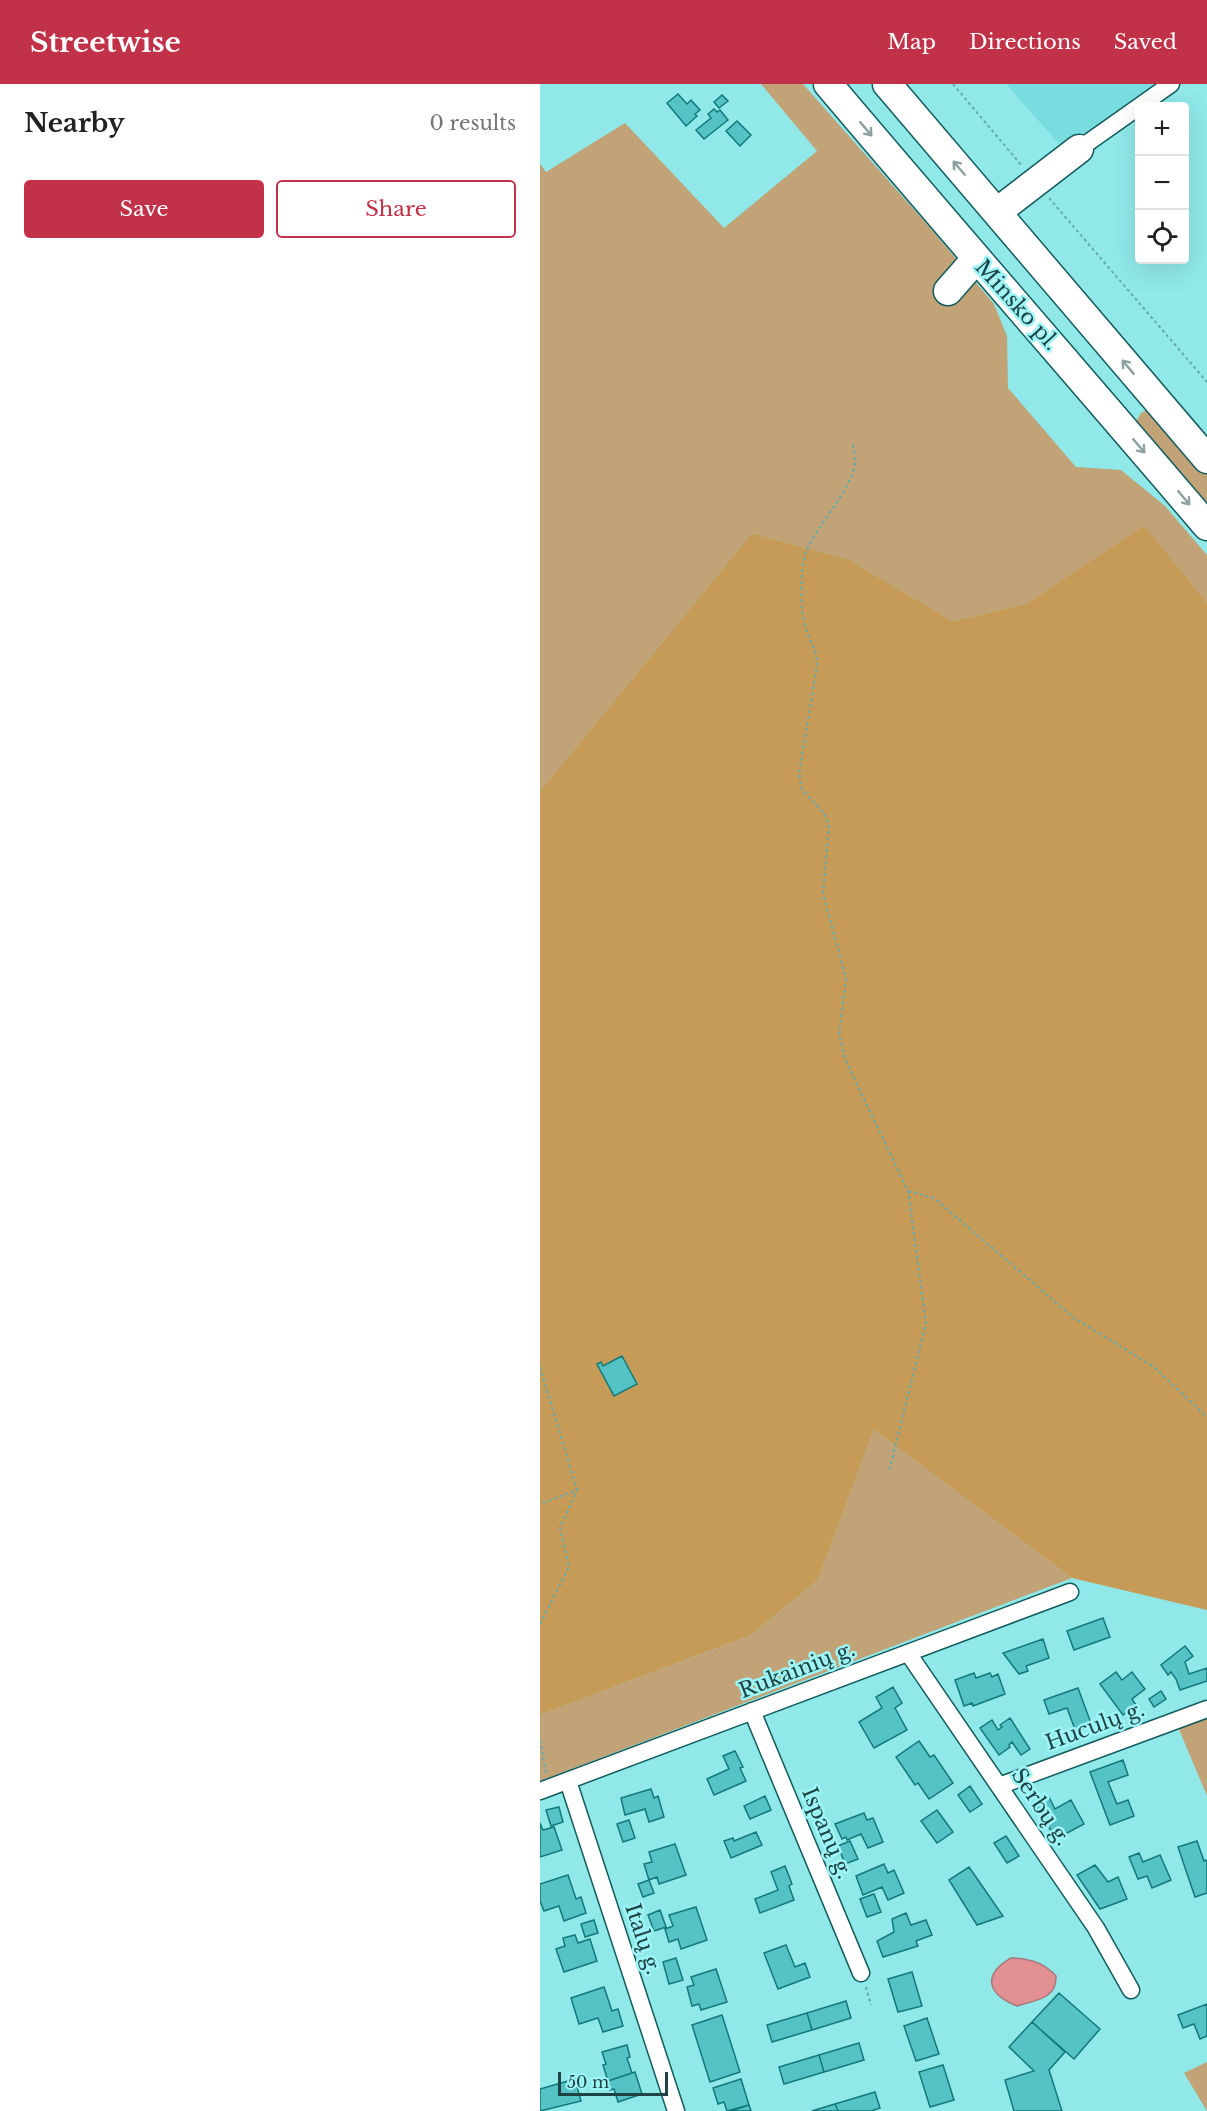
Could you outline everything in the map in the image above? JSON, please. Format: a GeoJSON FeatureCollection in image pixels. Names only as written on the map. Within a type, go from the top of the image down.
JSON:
{"type":"FeatureCollection","features":[{"type":"Feature","properties":{"kind":"highway","name":"Minsko pl."},"geometry":{"type":"LineString","coordinates":[[828,84],[1207,526]]}},
{"type":"Feature","properties":{"kind":"highway","name":"Minsko pl."},"geometry":{"type":"LineString","coordinates":[[887,84],[1207,459]]}},
{"type":"Feature","properties":{"kind":"highway"},"geometry":{"type":"LineString","coordinates":[[997,212],[1079,149]]}},
{"type":"Feature","properties":{"kind":"highway"},"geometry":{"type":"LineString","coordinates":[[948,291],[976,259]]}},
{"type":"Feature","properties":{"kind":"highway"},"geometry":{"type":"LineString","coordinates":[[1006,290],[1049,323],[1101,383],[1131,397],[1151,394]]}},
{"type":"Feature","properties":{"kind":"street"},"geometry":{"type":"LineString","coordinates":[[1079,149],[1171,84]]}},
{"type":"Feature","properties":{"kind":"street","name":"Rukainių g."},"geometry":{"type":"LineString","coordinates":[[545,1789],[1070,1592]]}},
{"type":"Feature","properties":{"kind":"street","name":"Serbų g."},"geometry":{"type":"LineString","coordinates":[[908,1653],[1096,1928],[1131,1990]]}},
{"type":"Feature","properties":{"kind":"street","name":"Huculų g."},"geometry":{"type":"LineString","coordinates":[[999,1786],[1207,1709]]}},
{"type":"Feature","properties":{"kind":"street","name":"Ispanų g."},"geometry":{"type":"LineString","coordinates":[[752,1711],[861,1972]]}},
{"type":"Feature","properties":{"kind":"street","name":"Italų g."},"geometry":{"type":"LineString","coordinates":[[568,1781],[676,2111]]}},
{"type":"Feature","properties":{"kind":"path"},"geometry":{"type":"LineString","coordinates":[[953,84],[1207,382]]}},
{"type":"Feature","properties":{"kind":"path"},"geometry":{"type":"LineString","coordinates":[[853,445],[855,464],[849,479],[806,552],[802,608],[805,627],[817,652],[817,665],[799,774],[802,790],[824,813],[829,825],[824,894],[846,978],[839,1034],[845,1059],[908,1191],[926,1323],[889,1470]]}},
{"type":"Feature","properties":{"kind":"path"},"geometry":{"type":"LineString","coordinates":[[908,1191],[934,1198],[1074,1318],[1154,1367],[1207,1417]]}},
{"type":"Feature","properties":{"kind":"path"},"geometry":{"type":"LineString","coordinates":[[540,1366],[577,1490],[560,1528],[569,1567],[540,1624]]}},
{"type":"Feature","properties":{"kind":"path"},"geometry":{"type":"LineString","coordinates":[[540,1504],[577,1490]]}},
{"type":"Feature","properties":{"kind":"path"},"geometry":{"type":"LineString","coordinates":[[540,1740],[545,1789]]}},
{"type":"Feature","properties":{"kind":"shaded area"},"geometry":{"type":"Polygon","coordinates":[[[761,84],[803,84],[932,230],[994,304],[1007,336],[1008,388],[1076,467],[1121,470],[1165,506],[1207,555],[1207,602],[1144,527],[1027,603],[953,621],[848,559],[752,533],[540,791],[540,164],[546,172],[625,123],[724,228],[817,151],[761,84]]]}},
{"type":"Feature","properties":{"kind":"shaded area"},"geometry":{"type":"Polygon","coordinates":[[[1006,84],[1154,84],[1130,102],[1107,124],[1066,152],[1006,84]]]}},
{"type":"Feature","properties":{"kind":"shaded area"},"geometry":{"type":"Polygon","coordinates":[[[1147,410],[1157,414],[1207,473],[1207,509],[1138,428],[1136,421],[1141,413],[1147,410]]]}},
{"type":"Feature","properties":{"kind":"shaded area"},"geometry":{"type":"Polygon","coordinates":[[[1144,526],[1207,602],[1207,1610],[1072,1578],[874,1430],[818,1580],[751,1635],[540,1715],[540,791],[752,533],[848,559],[953,621],[1027,603],[1144,526]]]}},
{"type":"Feature","properties":{"kind":"shaded area"},"geometry":{"type":"Polygon","coordinates":[[[874,1430],[1072,1578],[540,1781],[540,1715],[751,1635],[818,1580],[874,1430]]]}},
{"type":"Feature","properties":{"kind":"shaded area"},"geometry":{"type":"Polygon","coordinates":[[[1207,1717],[1207,1796],[1178,1727],[1207,1717]]]}},
{"type":"Feature","properties":{"kind":"shaded area"},"geometry":{"type":"Polygon","coordinates":[[[1011,1958],[1030,1960],[1047,1968],[1056,1976],[1053,1990],[1038,2000],[1017,2006],[999,1996],[994,1990],[992,1977],[1002,1964],[1011,1958]]]}},
{"type":"Feature","properties":{"kind":"shaded area"},"geometry":{"type":"Polygon","coordinates":[[[1207,2062],[1207,2111],[1184,2073],[1207,2062]]]}},
{"type":"Feature","properties":{"kind":"building"},"geometry":{"type":"Polygon","coordinates":[[[678,94],[687,104],[691,100],[700,110],[686,126],[667,103],[678,94]]]}},
{"type":"Feature","properties":{"kind":"building"},"geometry":{"type":"Polygon","coordinates":[[[722,95],[728,101],[719,108],[714,102],[722,95]]]}},
{"type":"Feature","properties":{"kind":"building"},"geometry":{"type":"Polygon","coordinates":[[[714,109],[717,112],[720,110],[728,120],[704,139],[696,130],[711,118],[708,114],[714,109]]]}},
{"type":"Feature","properties":{"kind":"building"},"geometry":{"type":"Polygon","coordinates":[[[737,121],[751,135],[740,146],[726,131],[737,121]]]}},
{"type":"Feature","properties":{"kind":"building"},"geometry":{"type":"Polygon","coordinates":[[[622,1356],[637,1384],[614,1396],[597,1364],[601,1362],[603,1366],[622,1356]]]}},
{"type":"Feature","properties":{"kind":"building"},"geometry":{"type":"Polygon","coordinates":[[[1103,1618],[1110,1637],[1074,1650],[1067,1631],[1103,1618]]]}},
{"type":"Feature","properties":{"kind":"building"},"geometry":{"type":"Polygon","coordinates":[[[1043,1639],[1049,1658],[1026,1666],[1028,1671],[1019,1674],[1003,1653],[1043,1639]]]}},
{"type":"Feature","properties":{"kind":"building"},"geometry":{"type":"Polygon","coordinates":[[[1185,1646],[1193,1656],[1185,1662],[1189,1674],[1207,1668],[1207,1681],[1180,1690],[1171,1672],[1168,1675],[1161,1665],[1185,1646]]]}},
{"type":"Feature","properties":{"kind":"building"},"geometry":{"type":"Polygon","coordinates":[[[1116,1672],[1122,1680],[1132,1672],[1145,1689],[1132,1699],[1136,1705],[1123,1715],[1100,1684],[1116,1672]]]}},
{"type":"Feature","properties":{"kind":"building"},"geometry":{"type":"Polygon","coordinates":[[[974,1673],[976,1678],[990,1673],[992,1677],[998,1674],[1005,1694],[973,1706],[972,1703],[964,1706],[955,1680],[974,1673]]]}},
{"type":"Feature","properties":{"kind":"building"},"geometry":{"type":"Polygon","coordinates":[[[893,1687],[902,1703],[895,1708],[907,1730],[874,1748],[859,1722],[882,1708],[876,1697],[893,1687]]]}},
{"type":"Feature","properties":{"kind":"building"},"geometry":{"type":"Polygon","coordinates":[[[1078,1688],[1092,1726],[1076,1732],[1067,1708],[1049,1714],[1044,1700],[1078,1688]]]}},
{"type":"Feature","properties":{"kind":"building"},"geometry":{"type":"Polygon","coordinates":[[[1161,1691],[1166,1699],[1154,1707],[1149,1699],[1161,1691]]]}},
{"type":"Feature","properties":{"kind":"building"},"geometry":{"type":"Polygon","coordinates":[[[1010,1718],[1030,1749],[1021,1755],[1012,1742],[1010,1747],[999,1755],[980,1728],[992,1720],[998,1730],[1002,1727],[1000,1725],[1010,1718]]]}},
{"type":"Feature","properties":{"kind":"building"},"geometry":{"type":"Polygon","coordinates":[[[919,1741],[930,1757],[934,1755],[953,1783],[929,1799],[918,1783],[915,1785],[896,1757],[919,1741]]]}},
{"type":"Feature","properties":{"kind":"building"},"geometry":{"type":"Polygon","coordinates":[[[735,1751],[743,1767],[740,1768],[746,1781],[714,1795],[707,1779],[729,1769],[723,1756],[735,1751]]]}},
{"type":"Feature","properties":{"kind":"building"},"geometry":{"type":"Polygon","coordinates":[[[1123,1760],[1128,1775],[1108,1782],[1117,1804],[1128,1800],[1134,1816],[1110,1825],[1090,1772],[1123,1760]]]}},
{"type":"Feature","properties":{"kind":"building"},"geometry":{"type":"Polygon","coordinates":[[[970,1786],[982,1804],[970,1812],[958,1795],[970,1786]]]}},
{"type":"Feature","properties":{"kind":"building"},"geometry":{"type":"Polygon","coordinates":[[[651,1789],[654,1798],[658,1796],[664,1817],[649,1822],[645,1809],[625,1815],[621,1798],[651,1789]]]}},
{"type":"Feature","properties":{"kind":"building"},"geometry":{"type":"Polygon","coordinates":[[[765,1796],[771,1810],[750,1819],[744,1806],[765,1796]]]}},
{"type":"Feature","properties":{"kind":"building"},"geometry":{"type":"Polygon","coordinates":[[[1049,1797],[1055,1809],[1071,1800],[1084,1824],[1056,1839],[1035,1805],[1049,1797]]]}},
{"type":"Feature","properties":{"kind":"building"},"geometry":{"type":"Polygon","coordinates":[[[559,1807],[563,1822],[551,1826],[546,1810],[559,1807]]]}},
{"type":"Feature","properties":{"kind":"building"},"geometry":{"type":"Polygon","coordinates":[[[937,1810],[953,1832],[937,1843],[921,1821],[937,1810]]]}},
{"type":"Feature","properties":{"kind":"building"},"geometry":{"type":"Polygon","coordinates":[[[864,1813],[867,1820],[873,1818],[883,1842],[868,1848],[861,1834],[847,1840],[846,1837],[842,1839],[835,1824],[864,1813]]]}},
{"type":"Feature","properties":{"kind":"building"},"geometry":{"type":"Polygon","coordinates":[[[629,1820],[635,1838],[623,1842],[617,1824],[629,1820]]]}},
{"type":"Feature","properties":{"kind":"building"},"geometry":{"type":"Polygon","coordinates":[[[540,1823],[543,1830],[554,1827],[562,1850],[540,1857],[540,1823]]]}},
{"type":"Feature","properties":{"kind":"building"},"geometry":{"type":"Polygon","coordinates":[[[756,1832],[762,1845],[731,1858],[724,1841],[733,1838],[734,1841],[756,1832]]]}},
{"type":"Feature","properties":{"kind":"building"},"geometry":{"type":"Polygon","coordinates":[[[1006,1836],[1019,1856],[1007,1863],[994,1843],[1006,1836]]]}},
{"type":"Feature","properties":{"kind":"building"},"geometry":{"type":"Polygon","coordinates":[[[850,1841],[858,1859],[845,1864],[838,1846],[850,1841]]]}},
{"type":"Feature","properties":{"kind":"building"},"geometry":{"type":"Polygon","coordinates":[[[1197,1841],[1204,1861],[1207,1860],[1207,1893],[1195,1897],[1178,1847],[1197,1841]]]}},
{"type":"Feature","properties":{"kind":"building"},"geometry":{"type":"Polygon","coordinates":[[[675,1844],[686,1875],[659,1884],[657,1877],[649,1880],[644,1864],[652,1862],[649,1852],[675,1844]]]}},
{"type":"Feature","properties":{"kind":"building"},"geometry":{"type":"Polygon","coordinates":[[[1139,1853],[1143,1862],[1160,1855],[1171,1880],[1152,1888],[1147,1876],[1138,1879],[1129,1857],[1139,1853]]]}},
{"type":"Feature","properties":{"kind":"building"},"geometry":{"type":"Polygon","coordinates":[[[884,1864],[888,1873],[894,1870],[904,1893],[888,1900],[882,1887],[863,1895],[856,1876],[884,1864]]]}},
{"type":"Feature","properties":{"kind":"building"},"geometry":{"type":"Polygon","coordinates":[[[1095,1865],[1108,1882],[1118,1877],[1127,1899],[1100,1909],[1077,1875],[1095,1865]]]}},
{"type":"Feature","properties":{"kind":"building"},"geometry":{"type":"Polygon","coordinates":[[[785,1866],[792,1884],[789,1886],[794,1900],[760,1913],[755,1899],[778,1890],[771,1872],[785,1866]]]}},
{"type":"Feature","properties":{"kind":"building"},"geometry":{"type":"Polygon","coordinates":[[[969,1867],[1003,1916],[977,1925],[949,1880],[969,1867]]]}},
{"type":"Feature","properties":{"kind":"building"},"geometry":{"type":"Polygon","coordinates":[[[568,1875],[576,1899],[581,1897],[586,1913],[564,1921],[559,1906],[544,1911],[540,1901],[540,1884],[568,1875]]]}},
{"type":"Feature","properties":{"kind":"building"},"geometry":{"type":"Polygon","coordinates":[[[649,1880],[654,1893],[643,1897],[638,1884],[649,1880]]]}},
{"type":"Feature","properties":{"kind":"building"},"geometry":{"type":"Polygon","coordinates":[[[874,1894],[881,1912],[867,1917],[860,1899],[874,1894]]]}},
{"type":"Feature","properties":{"kind":"building"},"geometry":{"type":"Polygon","coordinates":[[[696,1907],[707,1940],[681,1949],[678,1939],[669,1942],[665,1929],[673,1926],[669,1915],[696,1907]]]}},
{"type":"Feature","properties":{"kind":"building"},"geometry":{"type":"Polygon","coordinates":[[[660,1910],[666,1927],[654,1931],[648,1915],[660,1910]]]}},
{"type":"Feature","properties":{"kind":"building"},"geometry":{"type":"Polygon","coordinates":[[[906,1913],[911,1925],[926,1920],[932,1935],[916,1941],[918,1946],[883,1957],[877,1941],[894,1932],[892,1919],[906,1913]]]}},
{"type":"Feature","properties":{"kind":"building"},"geometry":{"type":"Polygon","coordinates":[[[594,1920],[598,1933],[585,1937],[581,1924],[594,1920]]]}},
{"type":"Feature","properties":{"kind":"building"},"geometry":{"type":"Polygon","coordinates":[[[575,1935],[578,1943],[590,1939],[597,1961],[564,1972],[556,1949],[565,1946],[563,1938],[575,1935]]]}},
{"type":"Feature","properties":{"kind":"building"},"geometry":{"type":"Polygon","coordinates":[[[786,1945],[795,1967],[805,1963],[810,1977],[778,1989],[764,1953],[786,1945]]]}},
{"type":"Feature","properties":{"kind":"building"},"geometry":{"type":"Polygon","coordinates":[[[676,1958],[683,1980],[669,1984],[663,1962],[676,1958]]]}},
{"type":"Feature","properties":{"kind":"building"},"geometry":{"type":"Polygon","coordinates":[[[716,1969],[727,2002],[701,2010],[699,2004],[692,2006],[687,1987],[694,1985],[691,1977],[716,1969]]]}},
{"type":"Feature","properties":{"kind":"building"},"geometry":{"type":"Polygon","coordinates":[[[912,1972],[922,2006],[898,2012],[888,1979],[912,1972]]]}},
{"type":"Feature","properties":{"kind":"building"},"geometry":{"type":"Polygon","coordinates":[[[604,1987],[612,2011],[618,2009],[623,2026],[603,2032],[598,2018],[579,2024],[571,1998],[604,1987]]]}},
{"type":"Feature","properties":{"kind":"building"},"geometry":{"type":"Polygon","coordinates":[[[1059,1993],[1100,2029],[1074,2059],[1032,2022],[1059,1993]]]}},
{"type":"Feature","properties":{"kind":"building"},"geometry":{"type":"Polygon","coordinates":[[[846,2001],[851,2018],[812,2030],[807,2013],[846,2001]]]}},
{"type":"Feature","properties":{"kind":"building"},"geometry":{"type":"Polygon","coordinates":[[[1207,2004],[1207,2036],[1200,2039],[1194,2024],[1183,2028],[1178,2015],[1207,2004]]]}},
{"type":"Feature","properties":{"kind":"building"},"geometry":{"type":"Polygon","coordinates":[[[807,2013],[812,2030],[772,2042],[767,2025],[807,2013]]]}},
{"type":"Feature","properties":{"kind":"building"},"geometry":{"type":"Polygon","coordinates":[[[722,2015],[740,2072],[710,2082],[692,2025],[722,2015]]]}},
{"type":"Feature","properties":{"kind":"building"},"geometry":{"type":"Polygon","coordinates":[[[927,2018],[939,2054],[916,2061],[904,2026],[927,2018]]]}},
{"type":"Feature","properties":{"kind":"building"},"geometry":{"type":"Polygon","coordinates":[[[1032,2022],[1065,2052],[1049,2070],[1062,2111],[1014,2111],[1005,2080],[1034,2071],[1009,2047],[1032,2022]]]}},
{"type":"Feature","properties":{"kind":"building"},"geometry":{"type":"Polygon","coordinates":[[[859,2043],[864,2060],[824,2072],[819,2055],[859,2043]]]}},
{"type":"Feature","properties":{"kind":"building"},"geometry":{"type":"Polygon","coordinates":[[[627,2045],[630,2057],[627,2058],[632,2073],[608,2081],[602,2052],[627,2045]]]}},
{"type":"Feature","properties":{"kind":"building"},"geometry":{"type":"Polygon","coordinates":[[[819,2055],[824,2072],[784,2084],[779,2067],[819,2055]]]}},
{"type":"Feature","properties":{"kind":"building"},"geometry":{"type":"Polygon","coordinates":[[[943,2065],[954,2100],[930,2107],[919,2072],[943,2065]]]}},
{"type":"Feature","properties":{"kind":"building"},"geometry":{"type":"Polygon","coordinates":[[[635,2072],[642,2094],[618,2102],[614,2089],[610,2090],[608,2081],[635,2072]]]}},
{"type":"Feature","properties":{"kind":"building"},"geometry":{"type":"Polygon","coordinates":[[[575,2079],[581,2101],[540,2111],[540,2089],[575,2079]]]}},
{"type":"Feature","properties":{"kind":"building"},"geometry":{"type":"Polygon","coordinates":[[[741,2079],[749,2105],[727,2111],[724,2102],[718,2104],[713,2088],[741,2079]]]}},
{"type":"Feature","properties":{"kind":"building"},"geometry":{"type":"Polygon","coordinates":[[[875,2092],[880,2108],[871,2111],[838,2111],[835,2104],[875,2092]]]}},
{"type":"Feature","properties":{"kind":"building"},"geometry":{"type":"Polygon","coordinates":[[[835,2104],[838,2111],[812,2111],[835,2104]]]}},
{"type":"Feature","properties":{"kind":"building"},"geometry":{"type":"Polygon","coordinates":[[[749,2105],[751,2111],[731,2111],[749,2105]]]}}]}
